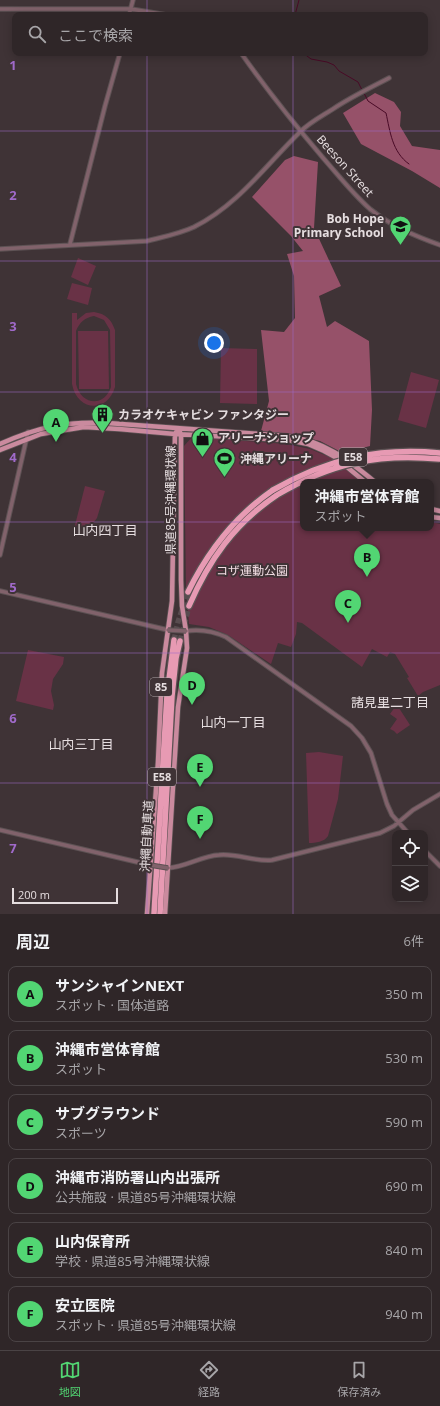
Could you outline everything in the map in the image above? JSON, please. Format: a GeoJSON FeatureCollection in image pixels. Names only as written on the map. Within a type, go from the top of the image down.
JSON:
{"type":"FeatureCollection","features":[{"type":"Feature","properties":{"kind":"highway","name":"E58"},"geometry":{"type":"LineString","coordinates":[[188,592],[206,559],[226,531],[250,507],[307,472],[324,465],[352,458],[391,452],[440,453]]}},
{"type":"Feature","properties":{"kind":"highway","name":"E58"},"geometry":{"type":"LineString","coordinates":[[305,479],[347,464],[376,458],[410,457],[440,460]]}},
{"type":"Feature","properties":{"kind":"highway","name":"E58"},"geometry":{"type":"LineString","coordinates":[[189,606],[202,577],[220,549],[243,522],[275,492],[300,481]]}},
{"type":"Feature","properties":{"kind":"highway","name":"沖縄自動車道"},"geometry":{"type":"LineString","coordinates":[[154,914],[167,695],[177,640],[172,696],[160,914]]}},
{"type":"Feature","properties":{"kind":"main road"},"geometry":{"type":"LineString","coordinates":[[0,444],[28,432],[53,426],[82,423],[287,436],[310,440],[330,449],[344,457],[371,479]]}},
{"type":"Feature","properties":{"kind":"main road"},"geometry":{"type":"LineString","coordinates":[[0,450],[27,438],[51,431],[84,427],[119,428],[175,434],[281,440],[308,444],[335,457],[361,479]]}},
{"type":"Feature","properties":{"kind":"main road","name":"県道85号沖縄環状線"},"geometry":{"type":"LineString","coordinates":[[147,914],[158,762],[162,673],[172,601],[175,434],[178,428]]}},
{"type":"Feature","properties":{"kind":"main road","name":"県道85号沖縄環状線"},"geometry":{"type":"LineString","coordinates":[[165,914],[178,708],[187,648],[182,606],[181,434],[178,428]]}},
{"type":"Feature","properties":{"kind":"street"},"geometry":{"type":"LineString","coordinates":[[130,12],[133,0]]}},
{"type":"Feature","properties":{"kind":"street"},"geometry":{"type":"LineString","coordinates":[[0,9],[131,9],[149,12]]}},
{"type":"Feature","properties":{"kind":"street"},"geometry":{"type":"LineString","coordinates":[[70,244],[119,56]]}},
{"type":"Feature","properties":{"kind":"street","name":"Beeson Street"},"geometry":{"type":"LineString","coordinates":[[243,56],[301,131],[354,193],[370,209],[393,224],[440,245]]}},
{"type":"Feature","properties":{"kind":"street"},"geometry":{"type":"LineString","coordinates":[[0,249],[147,241],[168,236],[193,227],[212,216],[239,196],[301,131],[347,100],[389,78]]}},
{"type":"Feature","properties":{"kind":"street"},"geometry":{"type":"LineString","coordinates":[[0,555],[28,432]]}},
{"type":"Feature","properties":{"kind":"street"},"geometry":{"type":"LineString","coordinates":[[0,591],[168,630],[196,630],[210,632],[226,637],[351,726],[362,738],[368,748],[390,811],[405,830]]}},
{"type":"Feature","properties":{"kind":"street"},"geometry":{"type":"LineString","coordinates":[[0,830],[168,868],[188,864],[209,857],[230,854],[259,860],[272,860],[380,833],[398,823],[413,810],[440,794]]}},
{"type":"Feature","properties":{"kind":"street"},"geometry":{"type":"LineString","coordinates":[[428,854],[440,866]]}},
{"type":"Feature","properties":{"kind":"green space"},"geometry":{"type":"Polygon","coordinates":[[[78,258],[96,266],[88,285],[71,277],[78,258]]]}},
{"type":"Feature","properties":{"kind":"green space"},"geometry":{"type":"Polygon","coordinates":[[[72,283],[92,288],[88,305],[67,299],[72,283]]]}},
{"type":"Feature","properties":{"kind":"green space"},"geometry":{"type":"Polygon","coordinates":[[[94,312],[102,314],[110,320],[115,330],[115,387],[111,396],[106,402],[92,406],[80,400],[75,393],[72,384],[72,313],[77,313],[77,320],[86,313],[94,312]],[[94,316],[85,319],[76,331],[76,384],[79,391],[87,400],[98,401],[108,394],[111,387],[110,330],[104,320],[94,316]]]}},
{"type":"Feature","properties":{"kind":"green space"},"geometry":{"type":"Polygon","coordinates":[[[78,331],[108,331],[109,389],[79,389],[78,331]]]}},
{"type":"Feature","properties":{"kind":"green space"},"geometry":{"type":"Polygon","coordinates":[[[221,348],[257,349],[257,404],[220,403],[221,348]]]}},
{"type":"Feature","properties":{"kind":"green space"},"geometry":{"type":"Polygon","coordinates":[[[411,372],[439,380],[426,428],[398,420],[411,372]]]}},
{"type":"Feature","properties":{"kind":"green space","name":"コザ運動公園"},"geometry":{"type":"Polygon","coordinates":[[[192,437],[286,444],[310,449],[332,458],[357,479],[300,479],[300,531],[434,531],[434,523],[440,524],[440,685],[423,692],[418,696],[407,678],[409,677],[395,654],[390,652],[387,657],[372,649],[362,667],[302,623],[297,622],[296,634],[291,647],[278,643],[271,664],[228,635],[209,627],[189,624],[186,587],[184,446],[192,437]]]}},
{"type":"Feature","properties":{"kind":"green space"},"geometry":{"type":"Polygon","coordinates":[[[85,486],[105,491],[97,518],[87,531],[74,529],[85,486]]]}},
{"type":"Feature","properties":{"kind":"green space"},"geometry":{"type":"Polygon","coordinates":[[[28,650],[64,657],[63,664],[53,679],[51,691],[54,705],[53,710],[16,701],[28,650]]]}},
{"type":"Feature","properties":{"kind":"green space"},"geometry":{"type":"Polygon","coordinates":[[[395,707],[399,708],[410,725],[397,734],[390,729],[397,719],[390,714],[395,707]]]}},
{"type":"Feature","properties":{"kind":"green space"},"geometry":{"type":"Polygon","coordinates":[[[319,752],[343,756],[338,799],[328,836],[322,841],[309,843],[306,753],[319,752]]]}},
{"type":"Feature","properties":{"kind":"shaded area"},"geometry":{"type":"Polygon","coordinates":[[[375,93],[394,102],[401,112],[400,126],[412,146],[440,150],[440,188],[412,171],[361,144],[343,113],[375,93]]]}},
{"type":"Feature","properties":{"kind":"shaded area"},"geometry":{"type":"Polygon","coordinates":[[[294,156],[318,162],[314,228],[341,286],[319,296],[327,327],[335,321],[369,341],[372,410],[370,446],[343,453],[320,441],[289,434],[261,431],[269,401],[261,330],[284,332],[295,318],[294,276],[287,254],[303,251],[291,236],[252,197],[285,160],[294,156]]]}},
{"type":"Feature","properties":{"kind":"waterway"},"geometry":{"type":"LineString","coordinates":[[296,12],[299,0]]}},
{"type":"Feature","properties":{"kind":"waterway"},"geometry":{"type":"LineString","coordinates":[[307,56],[311,59],[334,65],[339,71],[358,82],[362,90]]}},
{"type":"Feature","properties":{"kind":"waterway"},"geometry":{"type":"LineString","coordinates":[[364,93],[368,101],[386,113],[395,147],[403,159],[409,164]]}},
{"type":"Feature","properties":{"kind":"tunnel"},"geometry":{"type":"LineString","coordinates":[[174,640],[188,592]]}},
{"type":"Feature","properties":{"kind":"tunnel"},"geometry":{"type":"LineString","coordinates":[[180,641],[189,606]]}},
{"type":"Feature","properties":{"kind":"place","name":"Bob Hope Primary School"},"geometry":{"type":"Point","coordinates":[400,246]}},
{"type":"Feature","properties":{"kind":"place","name":"カラオケキャビン ファンタジー"},"geometry":{"type":"Point","coordinates":[102,434]}},
{"type":"Feature","properties":{"kind":"place","name":"サンシャインNEXT"},"geometry":{"type":"Point","coordinates":[56,442]}},
{"type":"Feature","properties":{"kind":"place","name":"アリーナショップ"},"geometry":{"type":"Point","coordinates":[203,458]}},
{"type":"Feature","properties":{"kind":"place","name":"沖縄アリーナ"},"geometry":{"type":"Point","coordinates":[224,478]}},
{"type":"Feature","properties":{"kind":"place","name":"沖縄市営体育館"},"geometry":{"type":"Point","coordinates":[367,577]}},
{"type":"Feature","properties":{"kind":"place","name":"サブグラウンド"},"geometry":{"type":"Point","coordinates":[348,623]}},
{"type":"Feature","properties":{"kind":"place","name":"沖縄市消防署山内出張所"},"geometry":{"type":"Point","coordinates":[192,705]}},
{"type":"Feature","properties":{"kind":"place","name":"山内保育所"},"geometry":{"type":"Point","coordinates":[200,787]}},
{"type":"Feature","properties":{"kind":"place","name":"安立医院"},"geometry":{"type":"Point","coordinates":[200,839]}},
{"type":"Feature","properties":{"kind":"district","name":"山内四丁目"},"geometry":{"type":"Point","coordinates":[105,530]}},
{"type":"Feature","properties":{"kind":"district","name":"諸見里二丁目"},"geometry":{"type":"Point","coordinates":[390,702]}},
{"type":"Feature","properties":{"kind":"district","name":"山内一丁目"},"geometry":{"type":"Point","coordinates":[233,722]}},
{"type":"Feature","properties":{"kind":"district","name":"山内三丁目"},"geometry":{"type":"Point","coordinates":[81,744]}}]}
